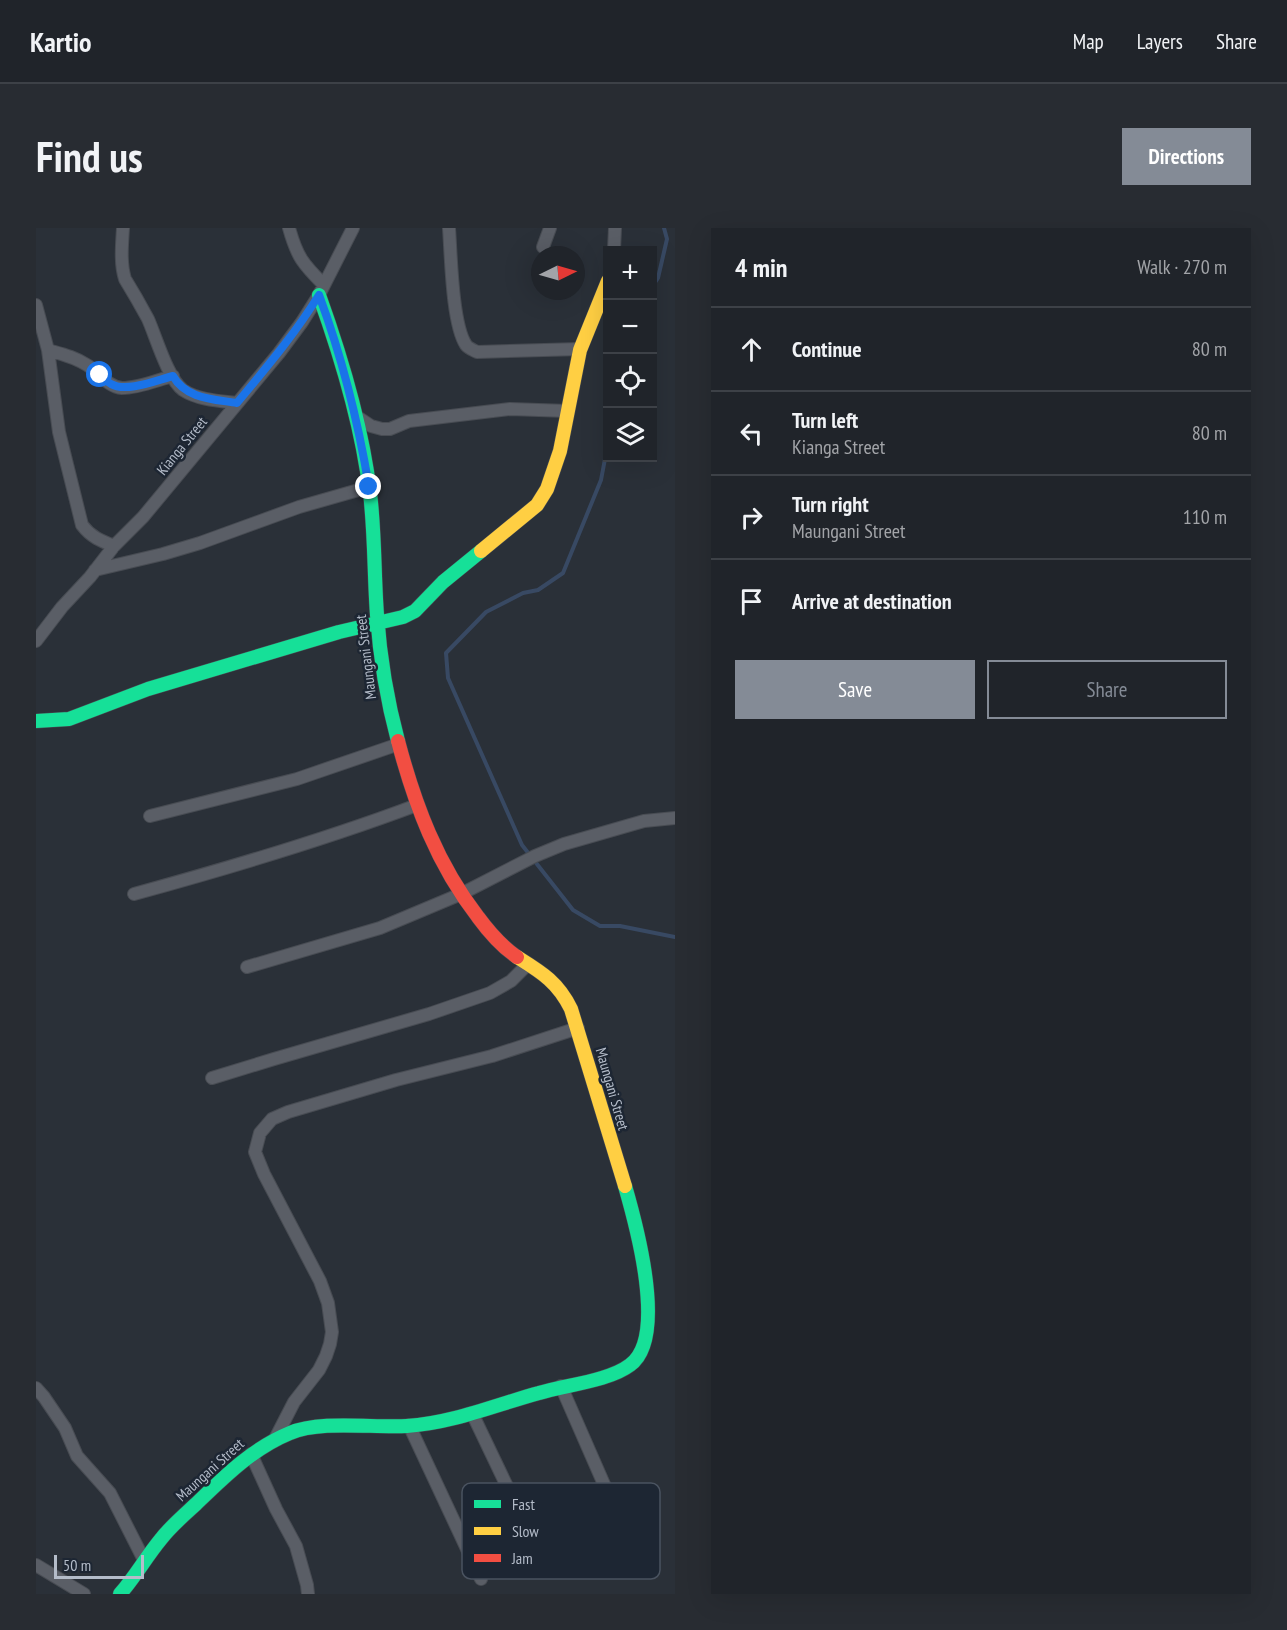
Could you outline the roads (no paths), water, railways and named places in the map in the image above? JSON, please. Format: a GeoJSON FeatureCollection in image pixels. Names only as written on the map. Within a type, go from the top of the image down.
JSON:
{"type":"FeatureCollection","features":[{"type":"Feature","properties":{"kind":"street"},"geometry":{"type":"LineString","coordinates":[[123,228],[122,249],[125,279],[148,321],[173,376],[182,389],[195,395],[237,403]]}},
{"type":"Feature","properties":{"kind":"street"},"geometry":{"type":"LineString","coordinates":[[289,228],[298,255],[321,290]]}},
{"type":"Feature","properties":{"kind":"street","name":"Kianga Street"},"geometry":{"type":"LineString","coordinates":[[36,641],[62,607],[114,546],[143,517],[279,353],[302,322],[321,290],[353,228]]}},
{"type":"Feature","properties":{"kind":"street"},"geometry":{"type":"LineString","coordinates":[[449,228],[456,316],[466,346],[477,352],[580,349]]}},
{"type":"Feature","properties":{"kind":"street"},"geometry":{"type":"LineString","coordinates":[[543,246],[550,228]]}},
{"type":"Feature","properties":{"kind":"street"},"geometry":{"type":"LineString","coordinates":[[614,246],[615,228]]}},
{"type":"Feature","properties":{"kind":"street","name":"Maungani Street"},"geometry":{"type":"LineString","coordinates":[[120,1594],[144,1560],[172,1527],[251,1454],[275,1439],[307,1427],[409,1425],[446,1420],[561,1386],[608,1376],[627,1368],[640,1356],[647,1335],[646,1271],[640,1239],[570,1006],[560,989],[546,976],[506,950],[488,931],[442,866],[417,805],[392,719],[385,685],[377,622],[376,568],[369,487],[356,416],[321,290]]}},
{"type":"Feature","properties":{"kind":"street"},"geometry":{"type":"LineString","coordinates":[[36,721],[69,719],[148,689],[339,632],[403,617],[415,611],[465,563],[537,505],[546,493],[568,411],[580,349],[603,293]]}},
{"type":"Feature","properties":{"kind":"street"},"geometry":{"type":"LineString","coordinates":[[36,305],[48,351],[59,432],[82,525],[96,539],[114,546]]}},
{"type":"Feature","properties":{"kind":"street"},"geometry":{"type":"LineString","coordinates":[[48,351],[70,356],[87,364],[112,385],[122,388],[173,376]]}},
{"type":"Feature","properties":{"kind":"street"},"geometry":{"type":"LineString","coordinates":[[356,416],[371,426],[390,429],[409,421],[510,409],[568,411]]}},
{"type":"Feature","properties":{"kind":"street"},"geometry":{"type":"LineString","coordinates":[[95,570],[163,555],[299,507],[369,487]]}},
{"type":"Feature","properties":{"kind":"street"},"geometry":{"type":"LineString","coordinates":[[150,816],[297,779],[399,744]]}},
{"type":"Feature","properties":{"kind":"street"},"geometry":{"type":"LineString","coordinates":[[134,894],[359,827],[417,805]]}},
{"type":"Feature","properties":{"kind":"street"},"geometry":{"type":"LineString","coordinates":[[247,967],[380,928],[461,894],[535,856],[564,844],[644,821],[675,818]]}},
{"type":"Feature","properties":{"kind":"street"},"geometry":{"type":"LineString","coordinates":[[212,1078],[429,1014],[490,993],[511,981],[528,964]]}},
{"type":"Feature","properties":{"kind":"street"},"geometry":{"type":"LineString","coordinates":[[275,1439],[294,1402],[319,1370],[326,1356],[332,1332],[328,1303],[320,1281],[264,1174],[255,1152],[260,1133],[272,1119],[288,1112],[396,1080],[492,1056],[578,1028]]}},
{"type":"Feature","properties":{"kind":"street"},"geometry":{"type":"LineString","coordinates":[[561,1386],[603,1483]]}},
{"type":"Feature","properties":{"kind":"street"},"geometry":{"type":"LineString","coordinates":[[36,1388],[65,1428],[76,1456],[110,1493],[144,1560]]}},
{"type":"Feature","properties":{"kind":"street"},"geometry":{"type":"LineString","coordinates":[[472,1413],[505,1483]]}},
{"type":"Feature","properties":{"kind":"street"},"geometry":{"type":"LineString","coordinates":[[409,1425],[462,1538]]}},
{"type":"Feature","properties":{"kind":"street"},"geometry":{"type":"LineString","coordinates":[[251,1454],[296,1546],[308,1594]]}},
{"type":"Feature","properties":{"kind":"street"},"geometry":{"type":"LineString","coordinates":[[36,1565],[84,1594]]}},
{"type":"Feature","properties":{"kind":"waterway"},"geometry":{"type":"LineString","coordinates":[[657,280],[667,239],[664,228]]}},
{"type":"Feature","properties":{"kind":"waterway"},"geometry":{"type":"LineString","coordinates":[[604,462],[601,480],[563,573],[538,590],[523,593],[486,612],[446,653],[448,678],[522,845],[573,910],[600,926],[620,926],[675,937]]}}]}
